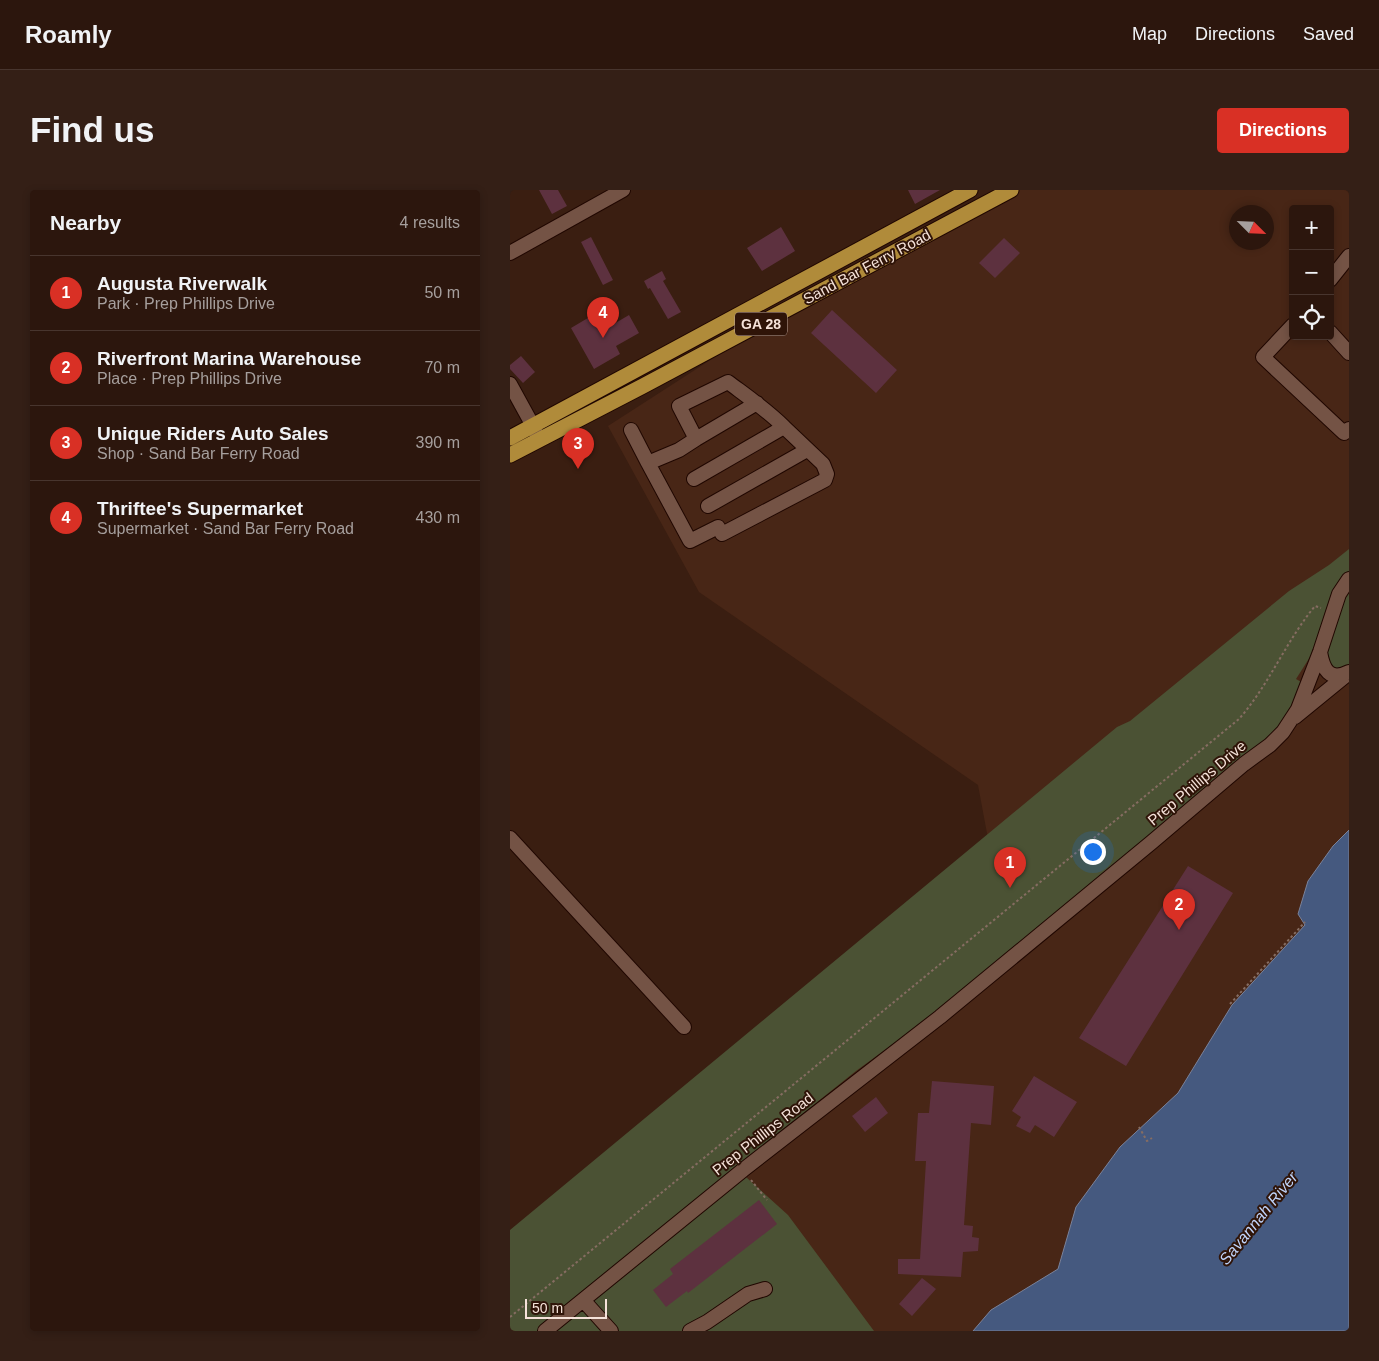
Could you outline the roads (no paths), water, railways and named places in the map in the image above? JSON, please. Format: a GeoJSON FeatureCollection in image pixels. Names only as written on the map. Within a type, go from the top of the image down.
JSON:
{"type":"FeatureCollection","features":[{"type":"Feature","properties":{"kind":"main road","name":"Sand Bar Ferry Road"},"geometry":{"type":"LineString","coordinates":[[510,455],[536,433],[632,371],[970,190]]}},
{"type":"Feature","properties":{"kind":"main road","name":"Sand Bar Ferry Road"},"geometry":{"type":"LineString","coordinates":[[510,438],[536,433],[643,386],[1011,190]]}},
{"type":"Feature","properties":{"kind":"street"},"geometry":{"type":"LineString","coordinates":[[510,253],[623,190]]}},
{"type":"Feature","properties":{"kind":"street"},"geometry":{"type":"LineString","coordinates":[[1334,275],[1349,256]]}},
{"type":"Feature","properties":{"kind":"street"},"geometry":{"type":"LineString","coordinates":[[1289,329],[1263,358],[1344,433],[1349,429]]}},
{"type":"Feature","properties":{"kind":"street"},"geometry":{"type":"LineString","coordinates":[[1334,336],[1349,353]]}},
{"type":"Feature","properties":{"kind":"street"},"geometry":{"type":"LineString","coordinates":[[632,371],[643,386]]}},
{"type":"Feature","properties":{"kind":"street"},"geometry":{"type":"LineString","coordinates":[[631,430],[690,541],[720,530],[825,480],[827,474],[823,464],[768,411],[728,382],[678,406],[696,439]]}},
{"type":"Feature","properties":{"kind":"street"},"geometry":{"type":"LineString","coordinates":[[510,384],[536,433]]}},
{"type":"Feature","properties":{"kind":"street"},"geometry":{"type":"LineString","coordinates":[[648,463],[679,450],[756,403]]}},
{"type":"Feature","properties":{"kind":"street"},"geometry":{"type":"LineString","coordinates":[[694,479],[784,427]]}},
{"type":"Feature","properties":{"kind":"street"},"geometry":{"type":"LineString","coordinates":[[708,506],[807,450]]}},
{"type":"Feature","properties":{"kind":"street","name":"Prep Phillips Drive"},"geometry":{"type":"LineString","coordinates":[[1002,966],[1244,764],[1270,745],[1283,732],[1298,709],[1320,652],[1339,594],[1349,579]]}},
{"type":"Feature","properties":{"kind":"street"},"geometry":{"type":"LineString","coordinates":[[1320,652],[1324,670],[1338,676],[1349,673]]}},
{"type":"Feature","properties":{"kind":"street"},"geometry":{"type":"LineString","coordinates":[[1293,719],[1349,673]]}},
{"type":"Feature","properties":{"kind":"street"},"geometry":{"type":"LineString","coordinates":[[510,838],[684,1027]]}},
{"type":"Feature","properties":{"kind":"street","name":"Prep Phillips Road"},"geometry":{"type":"LineString","coordinates":[[545,1331],[743,1170],[940,1017],[1002,966]]}},
{"type":"Feature","properties":{"kind":"street"},"geometry":{"type":"LineString","coordinates":[[690,1331],[707,1322],[748,1294],[765,1289]]}},
{"type":"Feature","properties":{"kind":"street"},"geometry":{"type":"LineString","coordinates":[[583,1300],[611,1331]]}},
{"type":"Feature","properties":{"kind":"water","name":"Savannah River"},"geometry":{"type":"Polygon","coordinates":[[[1349,830],[1349,1331],[973,1331],[991,1310],[1058,1269],[1076,1207],[1120,1147],[1178,1093],[1232,1005],[1305,925],[1298,914],[1308,881],[1333,846],[1349,830]]]}},
{"type":"Feature","properties":{"kind":"place","name":"Thriftee's Supermarket"},"geometry":{"type":"Point","coordinates":[603,338]}},
{"type":"Feature","properties":{"kind":"place","name":"Unique Riders Auto Sales"},"geometry":{"type":"Point","coordinates":[578,469]}},
{"type":"Feature","properties":{"kind":"place","name":"Augusta Riverwalk"},"geometry":{"type":"Point","coordinates":[1010,888]}},
{"type":"Feature","properties":{"kind":"place","name":"Riverfront Marina Warehouse"},"geometry":{"type":"Point","coordinates":[1179,930]}}]}
